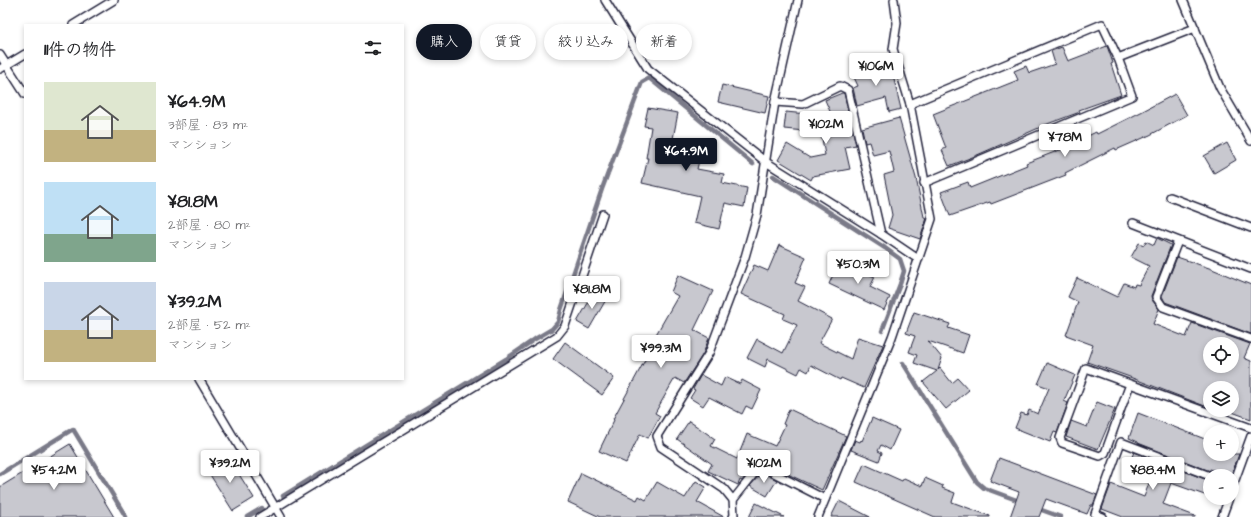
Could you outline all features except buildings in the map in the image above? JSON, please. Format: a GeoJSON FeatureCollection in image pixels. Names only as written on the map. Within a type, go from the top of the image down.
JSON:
{"type":"FeatureCollection","features":[{"type":"Feature","properties":{"kind":"lane"},"geometry":{"type":"LineString","coordinates":[[75,24],[114,0]]}},
{"type":"Feature","properties":{"kind":"lane"},"geometry":{"type":"LineString","coordinates":[[605,0],[648,69],[766,162],[918,259]]}},
{"type":"Feature","properties":{"kind":"lane"},"geometry":{"type":"LineString","coordinates":[[733,517],[733,500],[724,489],[661,447],[657,436],[709,353],[745,257],[757,215],[775,102],[798,0]]}},
{"type":"Feature","properties":{"kind":"lane"},"geometry":{"type":"LineString","coordinates":[[818,517],[892,337],[932,219],[910,104],[893,49],[897,23],[894,0]]}},
{"type":"Feature","properties":{"kind":"lane"},"geometry":{"type":"LineString","coordinates":[[1183,0],[1220,88],[1251,142]]}},
{"type":"Feature","properties":{"kind":"lane"},"geometry":{"type":"LineString","coordinates":[[910,104],[1102,24],[1118,58],[1132,96],[924,183]]}},
{"type":"Feature","properties":{"kind":"lane"},"geometry":{"type":"LineString","coordinates":[[1118,58],[1195,28]]}},
{"type":"Feature","properties":{"kind":"lane"},"geometry":{"type":"LineString","coordinates":[[0,55],[3,67],[24,93]]}},
{"type":"Feature","properties":{"kind":"lane"},"geometry":{"type":"LineString","coordinates":[[3,67],[24,55]]}},
{"type":"Feature","properties":{"kind":"lane"},"geometry":{"type":"LineString","coordinates":[[775,102],[803,104],[840,86],[848,90],[881,234]]}},
{"type":"Feature","properties":{"kind":"lane"},"geometry":{"type":"LineString","coordinates":[[1170,197],[1251,228]]}},
{"type":"Feature","properties":{"kind":"lane"},"geometry":{"type":"LineString","coordinates":[[260,517],[557,336],[565,326],[603,214]]}},
{"type":"Feature","properties":{"kind":"lane"},"geometry":{"type":"LineString","coordinates":[[1133,223],[1251,269]]}},
{"type":"Feature","properties":{"kind":"lane"},"geometry":{"type":"LineString","coordinates":[[1178,241],[1156,297],[1163,307],[1251,340]]}},
{"type":"Feature","properties":{"kind":"lane"},"geometry":{"type":"LineString","coordinates":[[1130,384],[1105,453],[1100,456],[1062,443],[1060,438],[1086,368],[1130,384],[1251,428]]}},
{"type":"Feature","properties":{"kind":"lane"},"geometry":{"type":"LineString","coordinates":[[200,380],[281,517]]}},
{"type":"Feature","properties":{"kind":"lane"},"geometry":{"type":"LineString","coordinates":[[1238,469],[1251,436]]}},
{"type":"Feature","properties":{"kind":"lane"},"geometry":{"type":"LineString","coordinates":[[1103,517],[1095,514],[1121,442],[1203,473]]}},
{"type":"Feature","properties":{"kind":"lane"},"geometry":{"type":"LineString","coordinates":[[1105,453],[1116,457]]}},
{"type":"Feature","properties":{"kind":"lane"},"geometry":{"type":"LineString","coordinates":[[733,500],[756,471],[766,470],[826,500]]}},
{"type":"Feature","properties":{"kind":"lane"},"geometry":{"type":"LineString","coordinates":[[1222,517],[1226,505]]}},
{"type":"Feature","properties":{"kind":"waterway"},"geometry":{"type":"LineString","coordinates":[[283,496],[506,359],[552,329],[558,322],[602,189],[642,82],[649,78],[753,164]]}},
{"type":"Feature","properties":{"kind":"waterway"},"geometry":{"type":"LineString","coordinates":[[773,176],[900,259],[904,271],[882,331]]}},
{"type":"Feature","properties":{"kind":"waterway"},"geometry":{"type":"LineString","coordinates":[[903,363],[977,482],[984,488],[1022,502]]}},
{"type":"Feature","properties":{"kind":"waterway"},"geometry":{"type":"LineString","coordinates":[[0,474],[73,429],[126,517]]}},
{"type":"Feature","properties":{"kind":"waterway"},"geometry":{"type":"LineString","coordinates":[[247,517],[262,508]]}},
{"type":"Feature","properties":{"kind":"waterway"},"geometry":{"type":"LineString","coordinates":[[1036,508],[1061,517]]}}]}
